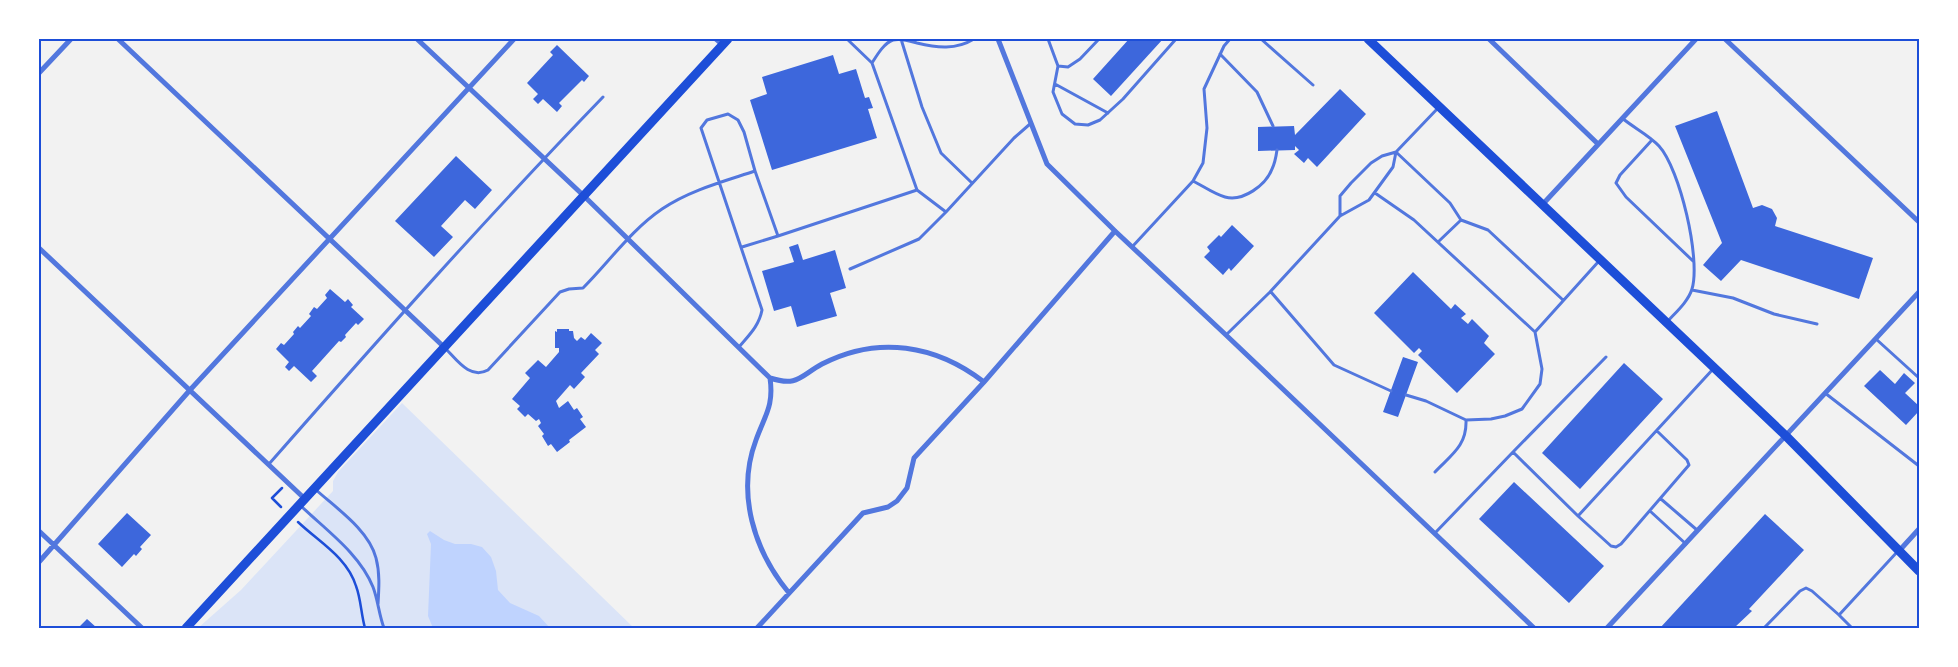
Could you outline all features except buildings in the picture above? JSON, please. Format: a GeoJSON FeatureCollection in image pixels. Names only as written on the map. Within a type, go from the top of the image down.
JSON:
{"type":"FeatureCollection","features":[{"type":"Feature","properties":{"kind":"main road"},"geometry":{"type":"LineString","coordinates":[[1368,39],[1786,436],[1919,571]]}},
{"type":"Feature","properties":{"kind":"main road"},"geometry":{"type":"LineString","coordinates":[[186,628],[584,196],[722,41]]}},
{"type":"Feature","properties":{"kind":"street"},"geometry":{"type":"LineString","coordinates":[[39,74],[71,39]]}},
{"type":"Feature","properties":{"kind":"street"},"geometry":{"type":"LineString","coordinates":[[118,39],[406,309],[444,347]]}},
{"type":"Feature","properties":{"kind":"street"},"geometry":{"type":"LineString","coordinates":[[416,39],[584,196],[770,378],[784,382],[794,382],[823,364],[851,352],[881,347],[896,347],[911,348],[940,356],[967,369],[984,382]]}},
{"type":"Feature","properties":{"kind":"street"},"geometry":{"type":"LineString","coordinates":[[39,562],[190,390],[514,39]]}},
{"type":"Feature","properties":{"kind":"street"},"geometry":{"type":"LineString","coordinates":[[998,39],[1047,164],[1115,231],[1534,628]]}},
{"type":"Feature","properties":{"kind":"street"},"geometry":{"type":"LineString","coordinates":[[1488,39],[1598,144]]}},
{"type":"Feature","properties":{"kind":"street"},"geometry":{"type":"LineString","coordinates":[[1542,205],[1696,39]]}},
{"type":"Feature","properties":{"kind":"street"},"geometry":{"type":"LineString","coordinates":[[1725,39],[1919,222]]}},
{"type":"Feature","properties":{"kind":"street"},"geometry":{"type":"LineString","coordinates":[[757,628],[863,513],[888,507],[897,501],[907,488],[914,458],[984,382],[1115,231]]}},
{"type":"Feature","properties":{"kind":"street"},"geometry":{"type":"LineString","coordinates":[[39,248],[269,464],[302,502]]}},
{"type":"Feature","properties":{"kind":"street"},"geometry":{"type":"LineString","coordinates":[[1608,628],[1919,292]]}},
{"type":"Feature","properties":{"kind":"street"},"geometry":{"type":"LineString","coordinates":[[770,378],[771,404],[755,441],[751,456],[748,489],[749,505],[755,537],[761,552],[778,580],[789,593]]}},
{"type":"Feature","properties":{"kind":"street"},"geometry":{"type":"LineString","coordinates":[[1899,550],[1919,529]]}},
{"type":"Feature","properties":{"kind":"street"},"geometry":{"type":"LineString","coordinates":[[39,531],[142,628]]}},
{"type":"Feature","properties":{"kind":"lane"},"geometry":{"type":"LineString","coordinates":[[847,39],[872,63],[917,190],[946,212]]}},
{"type":"Feature","properties":{"kind":"lane"},"geometry":{"type":"LineString","coordinates":[[872,63],[882,48],[893,40],[944,48],[954,47],[974,39]]}},
{"type":"Feature","properties":{"kind":"lane"},"geometry":{"type":"LineString","coordinates":[[1048,39],[1058,66],[1053,92],[1062,114],[1075,124],[1088,125],[1100,120],[1108,113],[1135,86],[1176,39]]}},
{"type":"Feature","properties":{"kind":"lane"},"geometry":{"type":"LineString","coordinates":[[1058,66],[1068,67],[1080,59],[1099,39]]}},
{"type":"Feature","properties":{"kind":"lane"},"geometry":{"type":"LineString","coordinates":[[1132,247],[1193,180],[1203,163],[1207,128],[1204,89],[1220,54],[1230,39]]}},
{"type":"Feature","properties":{"kind":"lane"},"geometry":{"type":"LineString","coordinates":[[1262,39],[1313,86]]}},
{"type":"Feature","properties":{"kind":"lane"},"geometry":{"type":"LineString","coordinates":[[902,40],[922,108],[941,153],[972,183]]}},
{"type":"Feature","properties":{"kind":"lane"},"geometry":{"type":"LineString","coordinates":[[1220,54],[1250,83],[1263,101],[1273,126]]}},
{"type":"Feature","properties":{"kind":"lane"},"geometry":{"type":"LineString","coordinates":[[1055,84],[1108,113]]}},
{"type":"Feature","properties":{"kind":"lane"},"geometry":{"type":"LineString","coordinates":[[269,464],[406,309],[603,97]]}},
{"type":"Feature","properties":{"kind":"lane"},"geometry":{"type":"LineString","coordinates":[[1340,216],[1340,196],[1351,183],[1371,163],[1382,156],[1396,152],[1439,107]]}},
{"type":"Feature","properties":{"kind":"lane"},"geometry":{"type":"LineString","coordinates":[[739,347],[756,328],[762,310],[701,128],[707,120],[728,114],[738,120],[744,132],[778,236]]}},
{"type":"Feature","properties":{"kind":"lane"},"geometry":{"type":"LineString","coordinates":[[1622,118],[1652,140],[1663,152],[1679,186],[1691,231],[1692,290],[1688,298],[1666,323]]}},
{"type":"Feature","properties":{"kind":"lane"},"geometry":{"type":"LineString","coordinates":[[850,269],[919,239],[1030,124]]}},
{"type":"Feature","properties":{"kind":"lane"},"geometry":{"type":"LineString","coordinates":[[1652,140],[1620,175],[1616,184],[1626,197],[1693,261]]}},
{"type":"Feature","properties":{"kind":"lane"},"geometry":{"type":"LineString","coordinates":[[1193,180],[1226,197],[1248,194],[1260,186],[1272,171],[1276,150]]}},
{"type":"Feature","properties":{"kind":"lane"},"geometry":{"type":"LineString","coordinates":[[1226,335],[1270,292],[1340,216],[1368,200],[1375,193],[1393,168],[1396,152]]}},
{"type":"Feature","properties":{"kind":"lane"},"geometry":{"type":"LineString","coordinates":[[1396,152],[1450,203],[1460,220],[1488,230],[1563,300]]}},
{"type":"Feature","properties":{"kind":"lane"},"geometry":{"type":"LineString","coordinates":[[444,347],[471,373],[482,374],[488,370],[560,292],[583,288],[627,238],[662,208],[694,193],[756,171]]}},
{"type":"Feature","properties":{"kind":"lane"},"geometry":{"type":"LineString","coordinates":[[742,247],[917,190]]}},
{"type":"Feature","properties":{"kind":"lane"},"geometry":{"type":"LineString","coordinates":[[1375,193],[1414,220],[1535,332],[1542,369],[1540,384],[1522,409],[1505,416],[1466,420],[1426,400],[1406,395]]}},
{"type":"Feature","properties":{"kind":"lane"},"geometry":{"type":"LineString","coordinates":[[1438,242],[1460,220]]}},
{"type":"Feature","properties":{"kind":"lane"},"geometry":{"type":"LineString","coordinates":[[1535,332],[1600,260]]}},
{"type":"Feature","properties":{"kind":"lane"},"geometry":{"type":"LineString","coordinates":[[1692,290],[1733,298],[1774,314],[1817,324]]}},
{"type":"Feature","properties":{"kind":"lane"},"geometry":{"type":"LineString","coordinates":[[1270,292],[1334,365],[1391,391]]}},
{"type":"Feature","properties":{"kind":"lane"},"geometry":{"type":"LineString","coordinates":[[1876,339],[1919,378]]}},
{"type":"Feature","properties":{"kind":"lane"},"geometry":{"type":"LineString","coordinates":[[1434,533],[1606,357]]}},
{"type":"Feature","properties":{"kind":"lane"},"geometry":{"type":"LineString","coordinates":[[1578,516],[1714,368]]}},
{"type":"Feature","properties":{"kind":"lane"},"geometry":{"type":"LineString","coordinates":[[1825,393],[1919,466]]}},
{"type":"Feature","properties":{"kind":"lane"},"geometry":{"type":"LineString","coordinates":[[1435,472],[1458,448],[1466,434],[1466,420]]}},
{"type":"Feature","properties":{"kind":"lane"},"geometry":{"type":"LineString","coordinates":[[1513,452],[1578,516],[1611,546],[1616,547],[1661,499],[1689,465],[1687,460],[1657,430]]}},
{"type":"Feature","properties":{"kind":"lane"},"geometry":{"type":"LineString","coordinates":[[314,489],[355,526],[368,541],[376,556],[379,577],[378,607]]}},
{"type":"Feature","properties":{"kind":"lane"},"geometry":{"type":"LineString","coordinates":[[1661,499],[1698,531]]}},
{"type":"Feature","properties":{"kind":"lane"},"geometry":{"type":"LineString","coordinates":[[302,502],[352,555],[373,587],[384,628]]}},
{"type":"Feature","properties":{"kind":"lane"},"geometry":{"type":"LineString","coordinates":[[1650,511],[1686,544]]}},
{"type":"Feature","properties":{"kind":"lane"},"geometry":{"type":"LineString","coordinates":[[1839,615],[1899,550]]}},
{"type":"Feature","properties":{"kind":"lane"},"geometry":{"type":"LineString","coordinates":[[1764,628],[1800,591],[1806,588],[1812,591],[1852,628]]}},
{"type":"Feature","properties":{"kind":"path"},"geometry":{"type":"LineString","coordinates":[[278,504],[272,498],[282,488]]}},
{"type":"Feature","properties":{"kind":"path"},"geometry":{"type":"LineString","coordinates":[[303,527],[327,546],[351,573],[357,586],[365,628]]}},
{"type":"Feature","properties":{"kind":"shaded area"},"geometry":{"type":"Polygon","coordinates":[[[402,403],[634,628],[198,628],[241,590],[333,491],[333,481],[338,472],[402,403]]]}},
{"type":"Feature","properties":{"kind":"water"},"geometry":{"type":"Polygon","coordinates":[[[430,531],[444,540],[455,544],[471,544],[482,547],[491,557],[496,571],[498,590],[510,603],[539,616],[550,628],[433,628],[428,616],[431,544],[427,534],[430,531]]]}}]}
